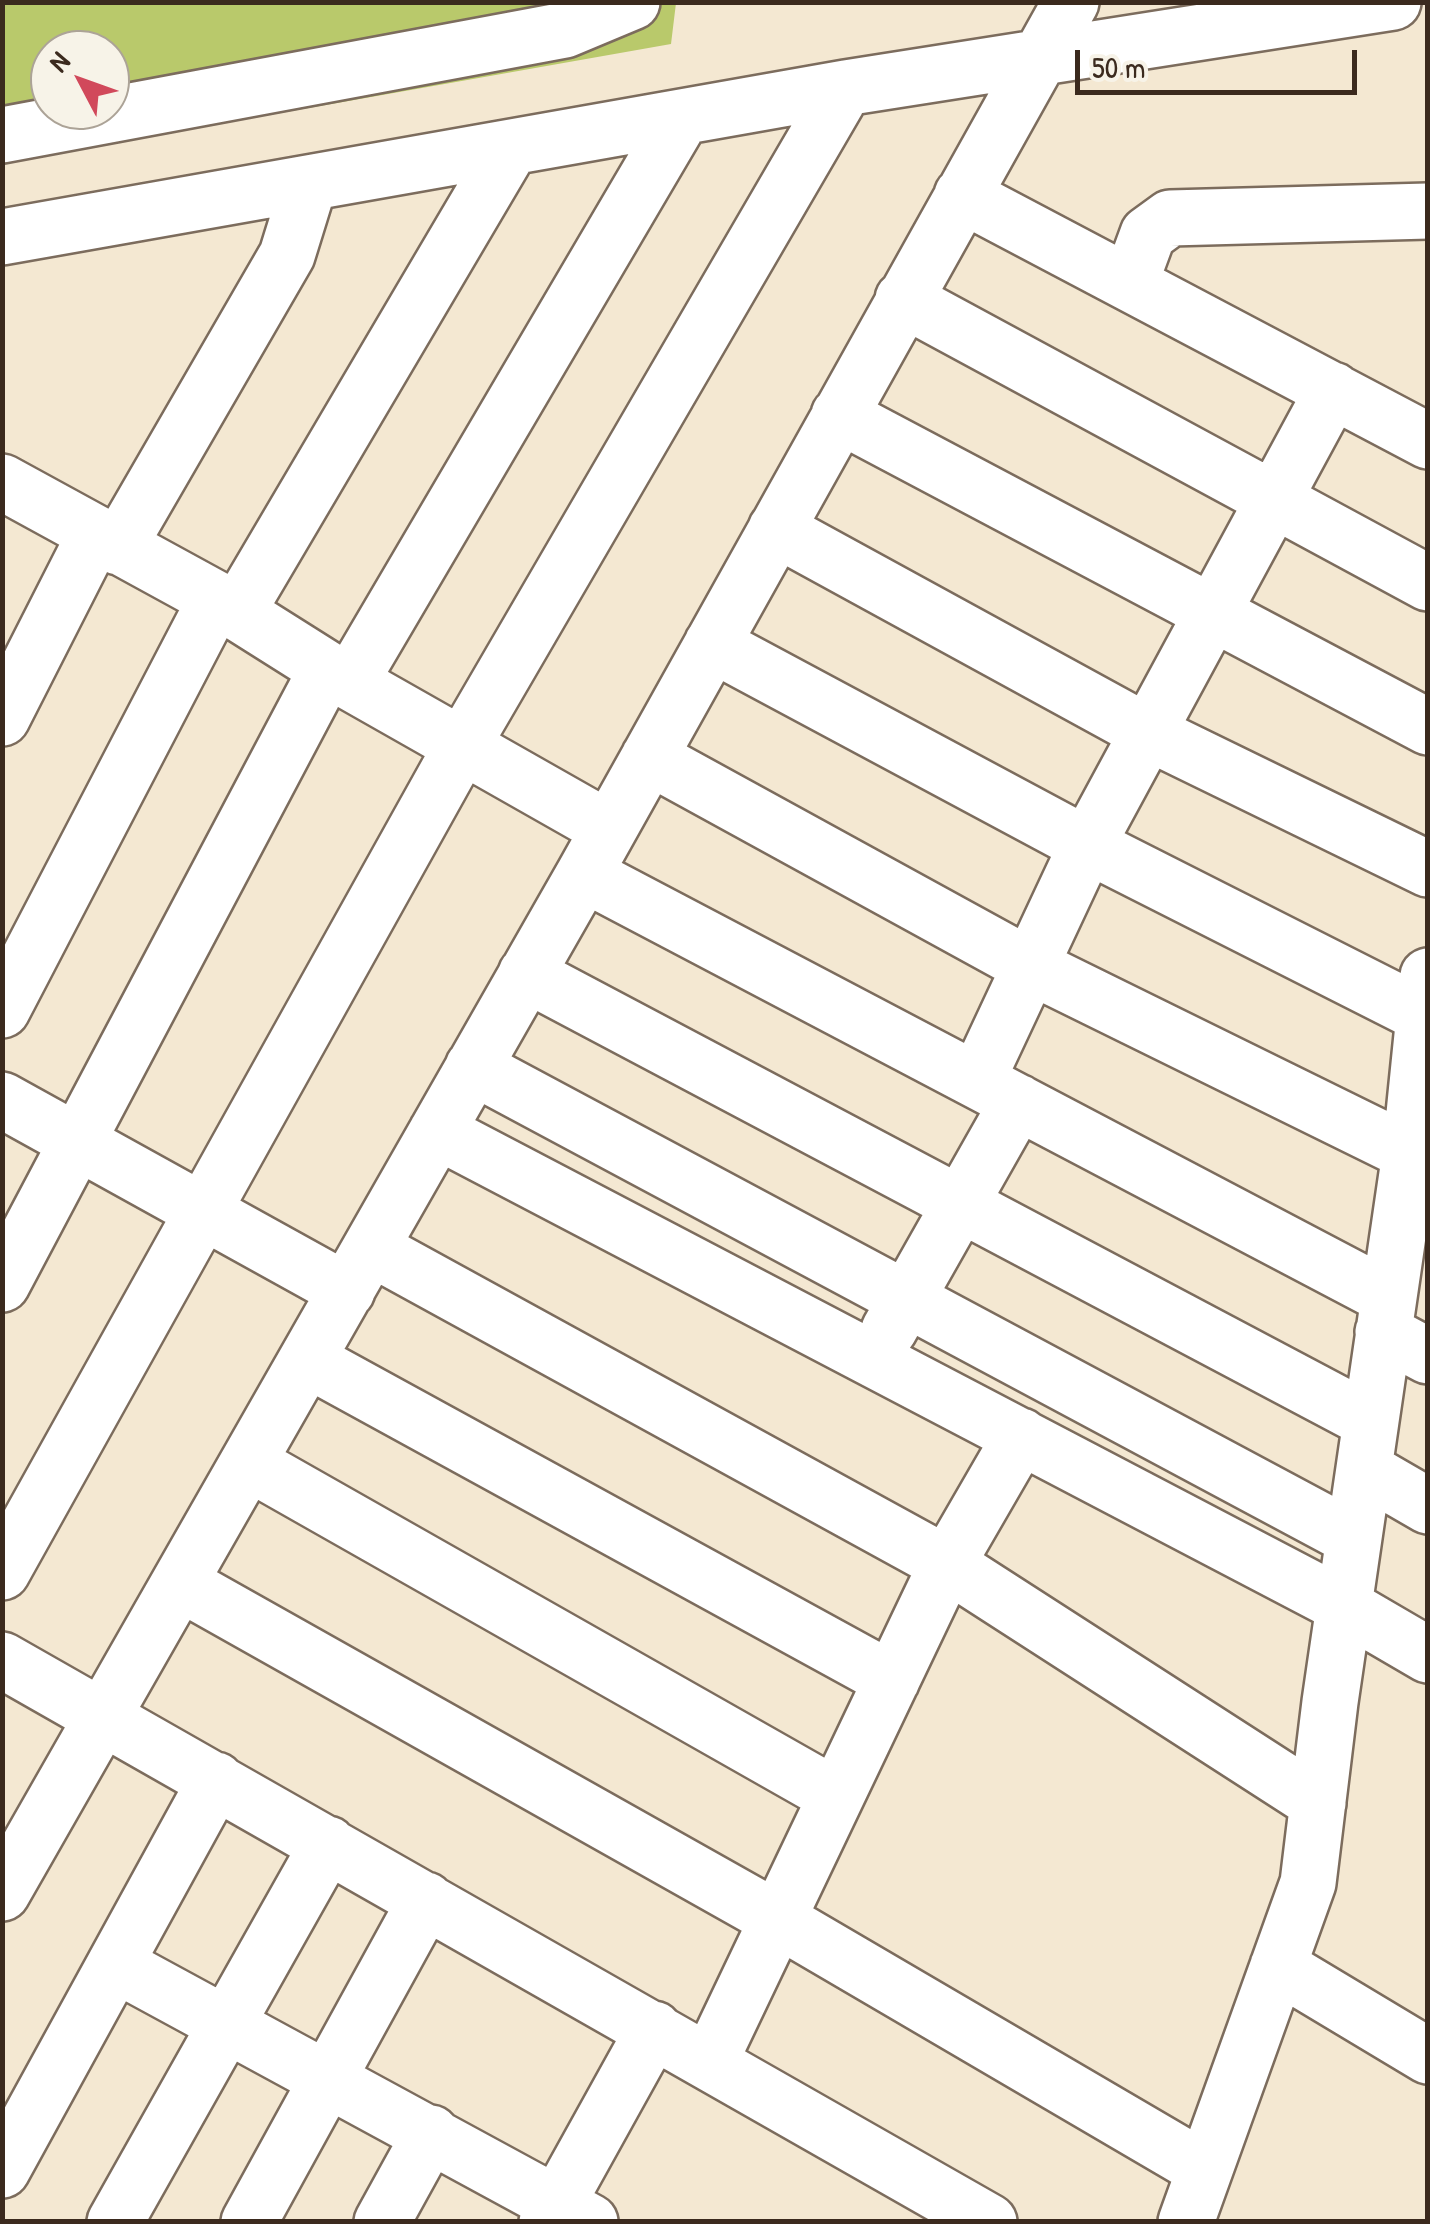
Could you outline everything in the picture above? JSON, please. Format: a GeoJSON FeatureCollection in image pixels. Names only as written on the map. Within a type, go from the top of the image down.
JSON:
{"type":"FeatureCollection","features":[{"type":"Feature","properties":{"kind":"street"},"geometry":{"type":"LineString","coordinates":[[2,136],[565,30],[632,2]]}},
{"type":"Feature","properties":{"kind":"street"},"geometry":{"type":"LineString","coordinates":[[2,1893],[597,852],[1071,2]]}},
{"type":"Feature","properties":{"kind":"street"},"geometry":{"type":"LineString","coordinates":[[2,237],[1039,55],[1392,2]]}},
{"type":"Feature","properties":{"kind":"street"},"geometry":{"type":"LineString","coordinates":[[2,1572],[462,746],[845,88]]}},
{"type":"Feature","properties":{"kind":"street"},"geometry":{"type":"LineString","coordinates":[[2,1284],[338,675],[681,119]]}},
{"type":"Feature","properties":{"kind":"street"},"geometry":{"type":"LineString","coordinates":[[2,1010],[226,606],[510,149]]}},
{"type":"Feature","properties":{"kind":"street"},"geometry":{"type":"LineString","coordinates":[[2,718],[107,541],[280,267],[309,184]]}},
{"type":"Feature","properties":{"kind":"street"},"geometry":{"type":"LineString","coordinates":[[962,195],[1428,440]]}},
{"type":"Feature","properties":{"kind":"street"},"geometry":{"type":"LineString","coordinates":[[1130,283],[1148,234],[1170,218],[1428,211]]}},
{"type":"Feature","properties":{"kind":"street"},"geometry":{"type":"LineString","coordinates":[[903,299],[1428,583]]}},
{"type":"Feature","properties":{"kind":"street"},"geometry":{"type":"LineString","coordinates":[[873,1359],[960,1204],[997,1091],[1030,966],[1086,844],[1333,390]]}},
{"type":"Feature","properties":{"kind":"street"},"geometry":{"type":"LineString","coordinates":[[840,415],[1428,727]]}},
{"type":"Feature","properties":{"kind":"street"},"geometry":{"type":"LineString","coordinates":[[2,482],[226,606],[462,746],[597,852],[1400,1328]]}},
{"type":"Feature","properties":{"kind":"street"},"geometry":{"type":"LineString","coordinates":[[776,528],[1147,732],[1428,869]]}},
{"type":"Feature","properties":{"kind":"street"},"geometry":{"type":"LineString","coordinates":[[712,644],[1424,1030],[1400,1328],[1367,1445],[1308,1883],[1186,2222]]}},
{"type":"Feature","properties":{"kind":"street"},"geometry":{"type":"LineString","coordinates":[[649,757],[1030,966],[1413,1192]]}},
{"type":"Feature","properties":{"kind":"street"},"geometry":{"type":"LineString","coordinates":[[526,974],[960,1204],[1367,1445],[1428,1506]]}},
{"type":"Feature","properties":{"kind":"street"},"geometry":{"type":"LineString","coordinates":[[473,1067],[1353,1538]]}},
{"type":"Feature","properties":{"kind":"street"},"geometry":{"type":"LineString","coordinates":[[2,1100],[202,1210],[359,1270],[947,1564],[1318,1802]]}},
{"type":"Feature","properties":{"kind":"street"},"geometry":{"type":"LineString","coordinates":[[437,1131],[1344,1606],[1428,1656]]}},
{"type":"Feature","properties":{"kind":"street"},"geometry":{"type":"LineString","coordinates":[[308,1360],[892,1680]]}},
{"type":"Feature","properties":{"kind":"street"},"geometry":{"type":"LineString","coordinates":[[710,2061],[947,1564],[1020,1436]]}},
{"type":"Feature","properties":{"kind":"street"},"geometry":{"type":"LineString","coordinates":[[248,1463],[836,1796]]}},
{"type":"Feature","properties":{"kind":"street"},"geometry":{"type":"LineString","coordinates":[[180,1583],[777,1920],[1204,2169]]}},
{"type":"Feature","properties":{"kind":"street"},"geometry":{"type":"LineString","coordinates":[[2,1660],[654,2029],[982,2220]]}},
{"type":"Feature","properties":{"kind":"street"},"geometry":{"type":"LineString","coordinates":[[2,2170],[216,1780]]}},
{"type":"Feature","properties":{"kind":"street"},"geometry":{"type":"LineString","coordinates":[[115,2222],[328,1844]]}},
{"type":"Feature","properties":{"kind":"street"},"geometry":{"type":"LineString","coordinates":[[249,2222],[426,1900]]}},
{"type":"Feature","properties":{"kind":"street"},"geometry":{"type":"LineString","coordinates":[[115,1964],[431,2133],[565,2216],[654,2029]]}},
{"type":"Feature","properties":{"kind":"street"},"geometry":{"type":"LineString","coordinates":[[1278,1966],[1428,2056]]}},
{"type":"Feature","properties":{"kind":"street"},"geometry":{"type":"LineString","coordinates":[[382,2222],[431,2133]]}},
{"type":"Feature","properties":{"kind":"green space"},"geometry":{"type":"Polygon","coordinates":[[[3,3],[676,3],[671,44],[3,162],[3,3]]]}}]}
